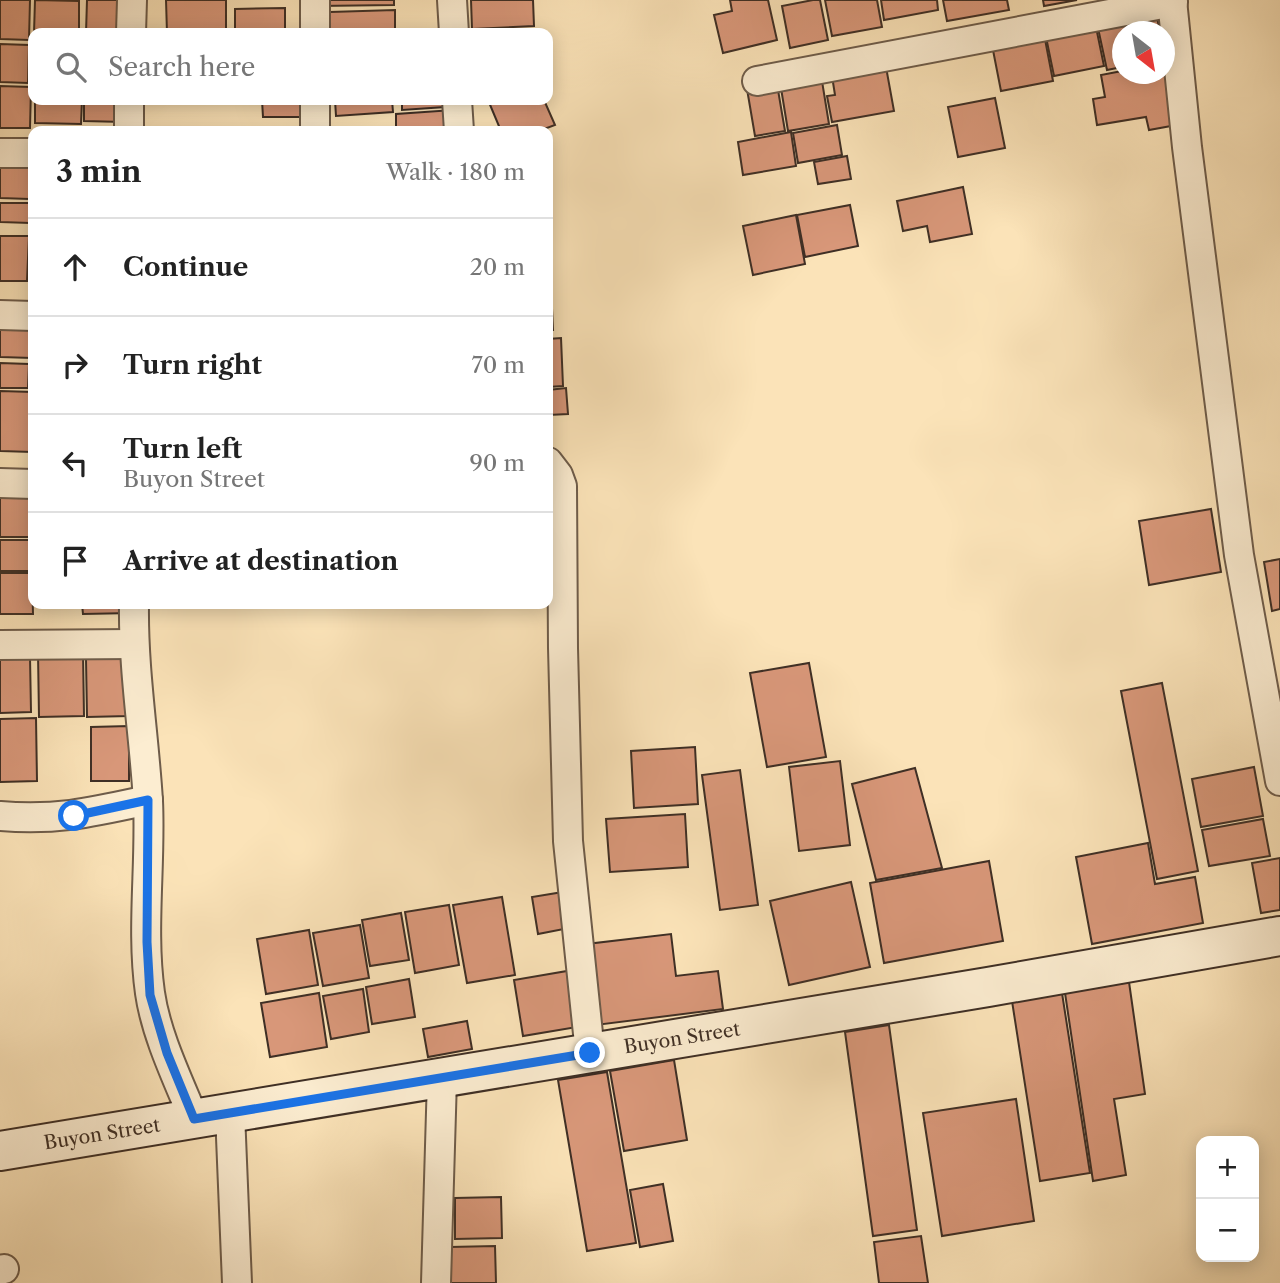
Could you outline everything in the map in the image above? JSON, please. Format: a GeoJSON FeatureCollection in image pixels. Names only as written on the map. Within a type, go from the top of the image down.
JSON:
{"type":"FeatureCollection","features":[{"type":"Feature","properties":{"kind":"main road","name":"Buyon Street"},"geometry":{"type":"LineString","coordinates":[[0,1151],[1280,936]]}},
{"type":"Feature","properties":{"kind":"street"},"geometry":{"type":"LineString","coordinates":[[131,28],[132,0]]}},
{"type":"Feature","properties":{"kind":"street"},"geometry":{"type":"LineString","coordinates":[[315,0],[315,28]]}},
{"type":"Feature","properties":{"kind":"street"},"geometry":{"type":"LineString","coordinates":[[452,0],[454,28]]}},
{"type":"Feature","properties":{"kind":"street"},"geometry":{"type":"LineString","coordinates":[[757,80],[1172,1],[1187,147],[1238,555],[1280,781]]}},
{"type":"Feature","properties":{"kind":"street"},"geometry":{"type":"LineString","coordinates":[[129,105],[129,126]]}},
{"type":"Feature","properties":{"kind":"street"},"geometry":{"type":"LineString","coordinates":[[315,105],[315,126]]}},
{"type":"Feature","properties":{"kind":"street"},"geometry":{"type":"LineString","coordinates":[[457,105],[459,126]]}},
{"type":"Feature","properties":{"kind":"street"},"geometry":{"type":"LineString","coordinates":[[0,153],[28,153]]}},
{"type":"Feature","properties":{"kind":"street"},"geometry":{"type":"LineString","coordinates":[[0,315],[28,316]]}},
{"type":"Feature","properties":{"kind":"street"},"geometry":{"type":"LineString","coordinates":[[553,468],[562,486],[568,841],[590,1053]]}},
{"type":"Feature","properties":{"kind":"street"},"geometry":{"type":"LineString","coordinates":[[0,483],[28,484]]}},
{"type":"Feature","properties":{"kind":"street"},"geometry":{"type":"LineString","coordinates":[[134,609],[134,644],[148,800],[147,942],[150,995],[167,1053],[212,1116],[237,1283]]}},
{"type":"Feature","properties":{"kind":"street"},"geometry":{"type":"LineString","coordinates":[[0,645],[134,644]]}},
{"type":"Feature","properties":{"kind":"street"},"geometry":{"type":"LineString","coordinates":[[0,816],[74,816],[148,800]]}},
{"type":"Feature","properties":{"kind":"street"},"geometry":{"type":"LineString","coordinates":[[436,1283],[442,1078]]}},
{"type":"Feature","properties":{"kind":"building"},"geometry":{"type":"Polygon","coordinates":[[[0,0],[30,0],[28,40],[0,39],[0,0]]]}},
{"type":"Feature","properties":{"kind":"building"},"geometry":{"type":"Polygon","coordinates":[[[35,0],[79,1],[79,28],[34,28],[35,0]]]}},
{"type":"Feature","properties":{"kind":"building"},"geometry":{"type":"Polygon","coordinates":[[[87,0],[125,0],[124,28],[86,28],[87,0]]]}},
{"type":"Feature","properties":{"kind":"building"},"geometry":{"type":"Polygon","coordinates":[[[166,0],[226,0],[226,28],[167,28],[166,0]]]}},
{"type":"Feature","properties":{"kind":"building"},"geometry":{"type":"Polygon","coordinates":[[[318,0],[394,0],[394,5],[318,6],[318,0]]]}},
{"type":"Feature","properties":{"kind":"building"},"geometry":{"type":"Polygon","coordinates":[[[471,0],[533,0],[534,26],[472,28],[471,0]]]}},
{"type":"Feature","properties":{"kind":"building"},"geometry":{"type":"Polygon","coordinates":[[[730,0],[768,0],[777,40],[723,53],[714,15],[732,11],[730,0]]]}},
{"type":"Feature","properties":{"kind":"building"},"geometry":{"type":"Polygon","coordinates":[[[820,0],[828,40],[790,48],[782,6],[820,0]]]}},
{"type":"Feature","properties":{"kind":"building"},"geometry":{"type":"Polygon","coordinates":[[[825,0],[877,0],[882,27],[832,36],[825,0]]]}},
{"type":"Feature","properties":{"kind":"building"},"geometry":{"type":"Polygon","coordinates":[[[881,0],[937,0],[938,10],[884,20],[881,0]]]}},
{"type":"Feature","properties":{"kind":"building"},"geometry":{"type":"Polygon","coordinates":[[[943,0],[1007,0],[1009,10],[947,21],[943,0]]]}},
{"type":"Feature","properties":{"kind":"building"},"geometry":{"type":"Polygon","coordinates":[[[1043,0],[1077,0],[1044,6],[1043,0]]]}},
{"type":"Feature","properties":{"kind":"building"},"geometry":{"type":"Polygon","coordinates":[[[285,8],[285,28],[235,28],[235,9],[285,8]]]}},
{"type":"Feature","properties":{"kind":"building"},"geometry":{"type":"Polygon","coordinates":[[[395,10],[395,28],[330,28],[330,12],[395,10]]]}},
{"type":"Feature","properties":{"kind":"building"},"geometry":{"type":"Polygon","coordinates":[[[1157,17],[1158,21],[1136,21],[1157,17]]]}},
{"type":"Feature","properties":{"kind":"building"},"geometry":{"type":"Polygon","coordinates":[[[1112,25],[1112,69],[1107,70],[1098,28],[1112,25]]]}},
{"type":"Feature","properties":{"kind":"building"},"geometry":{"type":"Polygon","coordinates":[[[1096,27],[1104,66],[1054,76],[1046,37],[1096,27]]]}},
{"type":"Feature","properties":{"kind":"building"},"geometry":{"type":"Polygon","coordinates":[[[1044,34],[1053,81],[1001,91],[992,45],[1044,34]]]}},
{"type":"Feature","properties":{"kind":"building"},"geometry":{"type":"Polygon","coordinates":[[[0,44],[28,45],[28,83],[0,82],[0,44]]]}},
{"type":"Feature","properties":{"kind":"building"},"geometry":{"type":"Polygon","coordinates":[[[886,67],[894,111],[832,122],[827,96],[835,95],[832,76],[886,67]]]}},
{"type":"Feature","properties":{"kind":"building"},"geometry":{"type":"Polygon","coordinates":[[[1112,73],[1112,84],[1170,84],[1182,124],[1149,130],[1146,117],[1097,125],[1093,99],[1105,97],[1101,75],[1112,73]]]}},
{"type":"Feature","properties":{"kind":"building"},"geometry":{"type":"Polygon","coordinates":[[[821,75],[829,124],[788,131],[780,82],[821,75]]]}},
{"type":"Feature","properties":{"kind":"building"},"geometry":{"type":"Polygon","coordinates":[[[777,84],[785,131],[755,136],[747,89],[777,84]]]}},
{"type":"Feature","properties":{"kind":"building"},"geometry":{"type":"Polygon","coordinates":[[[0,86],[28,87],[30,126],[0,128],[0,86]]]}},
{"type":"Feature","properties":{"kind":"building"},"geometry":{"type":"Polygon","coordinates":[[[995,98],[1005,148],[958,157],[948,107],[995,98]]]}},
{"type":"Feature","properties":{"kind":"building"},"geometry":{"type":"Polygon","coordinates":[[[35,105],[82,105],[81,124],[35,123],[35,105]]]}},
{"type":"Feature","properties":{"kind":"building"},"geometry":{"type":"Polygon","coordinates":[[[84,105],[125,105],[124,122],[84,121],[84,105]]]}},
{"type":"Feature","properties":{"kind":"building"},"geometry":{"type":"Polygon","coordinates":[[[262,105],[302,105],[302,117],[263,117],[262,105]]]}},
{"type":"Feature","properties":{"kind":"building"},"geometry":{"type":"Polygon","coordinates":[[[335,105],[392,105],[393,112],[336,116],[335,105]]]}},
{"type":"Feature","properties":{"kind":"building"},"geometry":{"type":"Polygon","coordinates":[[[402,105],[445,105],[445,107],[402,110],[402,105]]]}},
{"type":"Feature","properties":{"kind":"building"},"geometry":{"type":"Polygon","coordinates":[[[490,105],[546,105],[555,125],[552,126],[499,126],[490,105]]]}},
{"type":"Feature","properties":{"kind":"building"},"geometry":{"type":"Polygon","coordinates":[[[453,110],[455,126],[396,126],[396,114],[453,110]]]}},
{"type":"Feature","properties":{"kind":"building"},"geometry":{"type":"Polygon","coordinates":[[[837,125],[842,155],[798,163],[793,133],[837,125]]]}},
{"type":"Feature","properties":{"kind":"building"},"geometry":{"type":"Polygon","coordinates":[[[791,132],[796,166],[743,175],[738,142],[791,132]]]}},
{"type":"Feature","properties":{"kind":"building"},"geometry":{"type":"Polygon","coordinates":[[[847,156],[851,179],[818,184],[814,162],[847,156]]]}},
{"type":"Feature","properties":{"kind":"building"},"geometry":{"type":"Polygon","coordinates":[[[0,162],[28,163],[28,199],[0,198],[0,162]]]}},
{"type":"Feature","properties":{"kind":"building"},"geometry":{"type":"Polygon","coordinates":[[[963,187],[972,234],[930,242],[927,226],[903,231],[897,201],[963,187]]]}},
{"type":"Feature","properties":{"kind":"building"},"geometry":{"type":"Polygon","coordinates":[[[0,203],[28,203],[28,223],[0,222],[0,203]]]}},
{"type":"Feature","properties":{"kind":"building"},"geometry":{"type":"Polygon","coordinates":[[[850,205],[858,246],[805,257],[797,215],[850,205]]]}},
{"type":"Feature","properties":{"kind":"building"},"geometry":{"type":"Polygon","coordinates":[[[796,215],[805,264],[753,275],[743,226],[796,215]]]}},
{"type":"Feature","properties":{"kind":"building"},"geometry":{"type":"Polygon","coordinates":[[[0,236],[28,236],[27,281],[0,281],[0,236]]]}},
{"type":"Feature","properties":{"kind":"building"},"geometry":{"type":"Polygon","coordinates":[[[0,328],[28,328],[28,358],[0,357],[0,328]]]}},
{"type":"Feature","properties":{"kind":"building"},"geometry":{"type":"Polygon","coordinates":[[[561,338],[563,386],[553,387],[553,339],[561,338]]]}},
{"type":"Feature","properties":{"kind":"building"},"geometry":{"type":"Polygon","coordinates":[[[0,363],[28,364],[28,388],[0,388],[0,363]]]}},
{"type":"Feature","properties":{"kind":"building"},"geometry":{"type":"Polygon","coordinates":[[[566,388],[568,414],[553,415],[553,389],[566,388]]]}},
{"type":"Feature","properties":{"kind":"building"},"geometry":{"type":"Polygon","coordinates":[[[0,391],[28,392],[28,452],[0,451],[0,391]]]}},
{"type":"Feature","properties":{"kind":"building"},"geometry":{"type":"Polygon","coordinates":[[[0,493],[28,493],[28,537],[0,537],[0,493]]]}},
{"type":"Feature","properties":{"kind":"building"},"geometry":{"type":"Polygon","coordinates":[[[1211,509],[1221,572],[1149,585],[1139,521],[1211,509]]]}},
{"type":"Feature","properties":{"kind":"building"},"geometry":{"type":"Polygon","coordinates":[[[0,540],[28,540],[28,571],[0,571],[0,540]]]}},
{"type":"Feature","properties":{"kind":"building"},"geometry":{"type":"Polygon","coordinates":[[[1280,559],[1280,609],[1272,611],[1264,562],[1280,559]]]}},
{"type":"Feature","properties":{"kind":"building"},"geometry":{"type":"Polygon","coordinates":[[[0,573],[28,573],[28,609],[33,609],[33,614],[0,614],[0,573]]]}},
{"type":"Feature","properties":{"kind":"building"},"geometry":{"type":"Polygon","coordinates":[[[82,609],[132,609],[132,613],[83,614],[82,609]]]}},
{"type":"Feature","properties":{"kind":"building"},"geometry":{"type":"Polygon","coordinates":[[[83,652],[84,716],[39,717],[38,653],[83,652]]]}},
{"type":"Feature","properties":{"kind":"building"},"geometry":{"type":"Polygon","coordinates":[[[30,657],[31,712],[0,713],[0,658],[30,657]]]}},
{"type":"Feature","properties":{"kind":"building"},"geometry":{"type":"Polygon","coordinates":[[[128,658],[129,716],[87,717],[86,659],[128,658]]]}},
{"type":"Feature","properties":{"kind":"building"},"geometry":{"type":"Polygon","coordinates":[[[809,663],[826,757],[767,767],[750,673],[809,663]]]}},
{"type":"Feature","properties":{"kind":"building"},"geometry":{"type":"Polygon","coordinates":[[[1162,683],[1198,871],[1157,879],[1121,691],[1162,683]]]}},
{"type":"Feature","properties":{"kind":"building"},"geometry":{"type":"Polygon","coordinates":[[[36,718],[37,781],[0,782],[0,719],[36,718]]]}},
{"type":"Feature","properties":{"kind":"building"},"geometry":{"type":"Polygon","coordinates":[[[129,726],[129,781],[91,781],[91,727],[129,726]]]}},
{"type":"Feature","properties":{"kind":"building"},"geometry":{"type":"Polygon","coordinates":[[[695,747],[698,804],[634,808],[631,751],[695,747]]]}},
{"type":"Feature","properties":{"kind":"building"},"geometry":{"type":"Polygon","coordinates":[[[840,761],[850,845],[799,851],[789,767],[840,761]]]}},
{"type":"Feature","properties":{"kind":"building"},"geometry":{"type":"Polygon","coordinates":[[[1254,767],[1263,816],[1201,827],[1192,779],[1254,767]]]}},
{"type":"Feature","properties":{"kind":"building"},"geometry":{"type":"Polygon","coordinates":[[[915,768],[942,868],[876,880],[852,784],[915,768]]]}},
{"type":"Feature","properties":{"kind":"building"},"geometry":{"type":"Polygon","coordinates":[[[740,770],[758,905],[720,910],[702,775],[740,770]]]}},
{"type":"Feature","properties":{"kind":"building"},"geometry":{"type":"Polygon","coordinates":[[[685,814],[688,867],[610,872],[606,819],[685,814]]]}},
{"type":"Feature","properties":{"kind":"building"},"geometry":{"type":"Polygon","coordinates":[[[1263,819],[1270,856],[1209,866],[1202,830],[1263,819]]]}},
{"type":"Feature","properties":{"kind":"building"},"geometry":{"type":"Polygon","coordinates":[[[1148,843],[1155,884],[1195,877],[1203,923],[1092,944],[1076,857],[1148,843]]]}},
{"type":"Feature","properties":{"kind":"building"},"geometry":{"type":"Polygon","coordinates":[[[1280,858],[1280,910],[1261,913],[1252,863],[1280,858]]]}},
{"type":"Feature","properties":{"kind":"building"},"geometry":{"type":"Polygon","coordinates":[[[989,861],[1003,941],[884,963],[870,883],[989,861]]]}},
{"type":"Feature","properties":{"kind":"building"},"geometry":{"type":"Polygon","coordinates":[[[851,882],[870,967],[789,985],[770,901],[851,882]]]}},
{"type":"Feature","properties":{"kind":"building"},"geometry":{"type":"Polygon","coordinates":[[[563,892],[569,928],[538,934],[532,897],[563,892]]]}},
{"type":"Feature","properties":{"kind":"building"},"geometry":{"type":"Polygon","coordinates":[[[502,897],[515,975],[467,983],[453,905],[502,897]]]}},
{"type":"Feature","properties":{"kind":"building"},"geometry":{"type":"Polygon","coordinates":[[[449,905],[459,965],[415,973],[405,912],[449,905]]]}},
{"type":"Feature","properties":{"kind":"building"},"geometry":{"type":"Polygon","coordinates":[[[401,913],[409,960],[370,966],[362,920],[401,913]]]}},
{"type":"Feature","properties":{"kind":"building"},"geometry":{"type":"Polygon","coordinates":[[[360,925],[369,978],[323,986],[313,933],[360,925]]]}},
{"type":"Feature","properties":{"kind":"building"},"geometry":{"type":"Polygon","coordinates":[[[309,930],[318,985],[266,994],[257,939],[309,930]]]}},
{"type":"Feature","properties":{"kind":"building"},"geometry":{"type":"Polygon","coordinates":[[[671,934],[676,976],[718,971],[723,1009],[596,1025],[587,944],[671,934]]]}},
{"type":"Feature","properties":{"kind":"building"},"geometry":{"type":"Polygon","coordinates":[[[573,970],[583,1026],[523,1036],[514,980],[573,970]]]}},
{"type":"Feature","properties":{"kind":"building"},"geometry":{"type":"Polygon","coordinates":[[[409,979],[415,1017],[372,1024],[366,987],[409,979]]]}},
{"type":"Feature","properties":{"kind":"building"},"geometry":{"type":"Polygon","coordinates":[[[1129,982],[1145,1094],[1114,1099],[1126,1175],[1093,1181],[1065,993],[1129,982]]]}},
{"type":"Feature","properties":{"kind":"building"},"geometry":{"type":"Polygon","coordinates":[[[363,989],[369,1032],[331,1039],[323,996],[363,989]]]}},
{"type":"Feature","properties":{"kind":"building"},"geometry":{"type":"Polygon","coordinates":[[[319,993],[327,1047],[270,1057],[261,1003],[319,993]]]}},
{"type":"Feature","properties":{"kind":"building"},"geometry":{"type":"Polygon","coordinates":[[[1062,993],[1090,1173],[1040,1181],[1012,1001],[1062,993]]]}},
{"type":"Feature","properties":{"kind":"building"},"geometry":{"type":"Polygon","coordinates":[[[467,1021],[472,1049],[428,1057],[423,1029],[467,1021]]]}},
{"type":"Feature","properties":{"kind":"building"},"geometry":{"type":"Polygon","coordinates":[[[889,1025],[917,1230],[873,1236],[845,1032],[889,1025]]]}},
{"type":"Feature","properties":{"kind":"building"},"geometry":{"type":"Polygon","coordinates":[[[674,1060],[687,1140],[624,1151],[610,1071],[674,1060]]]}},
{"type":"Feature","properties":{"kind":"building"},"geometry":{"type":"Polygon","coordinates":[[[607,1072],[636,1243],[587,1251],[558,1080],[607,1072]]]}},
{"type":"Feature","properties":{"kind":"building"},"geometry":{"type":"Polygon","coordinates":[[[1016,1099],[1034,1221],[942,1236],[923,1113],[1016,1099]]]}},
{"type":"Feature","properties":{"kind":"building"},"geometry":{"type":"Polygon","coordinates":[[[663,1184],[673,1241],[640,1247],[630,1190],[663,1184]]]}},
{"type":"Feature","properties":{"kind":"building"},"geometry":{"type":"Polygon","coordinates":[[[501,1197],[502,1238],[455,1239],[455,1198],[501,1197]]]}},
{"type":"Feature","properties":{"kind":"building"},"geometry":{"type":"Polygon","coordinates":[[[921,1236],[928,1283],[879,1283],[874,1242],[921,1236]]]}},
{"type":"Feature","properties":{"kind":"building"},"geometry":{"type":"Polygon","coordinates":[[[495,1246],[496,1283],[451,1283],[450,1247],[495,1246]]]}},
{"type":"Feature","properties":{"kind":"route"},"geometry":{"type":"LineString","coordinates":[[74,816],[148,800],[147,942],[150,995],[167,1053],[194,1119],[590,1053]]}}]}
